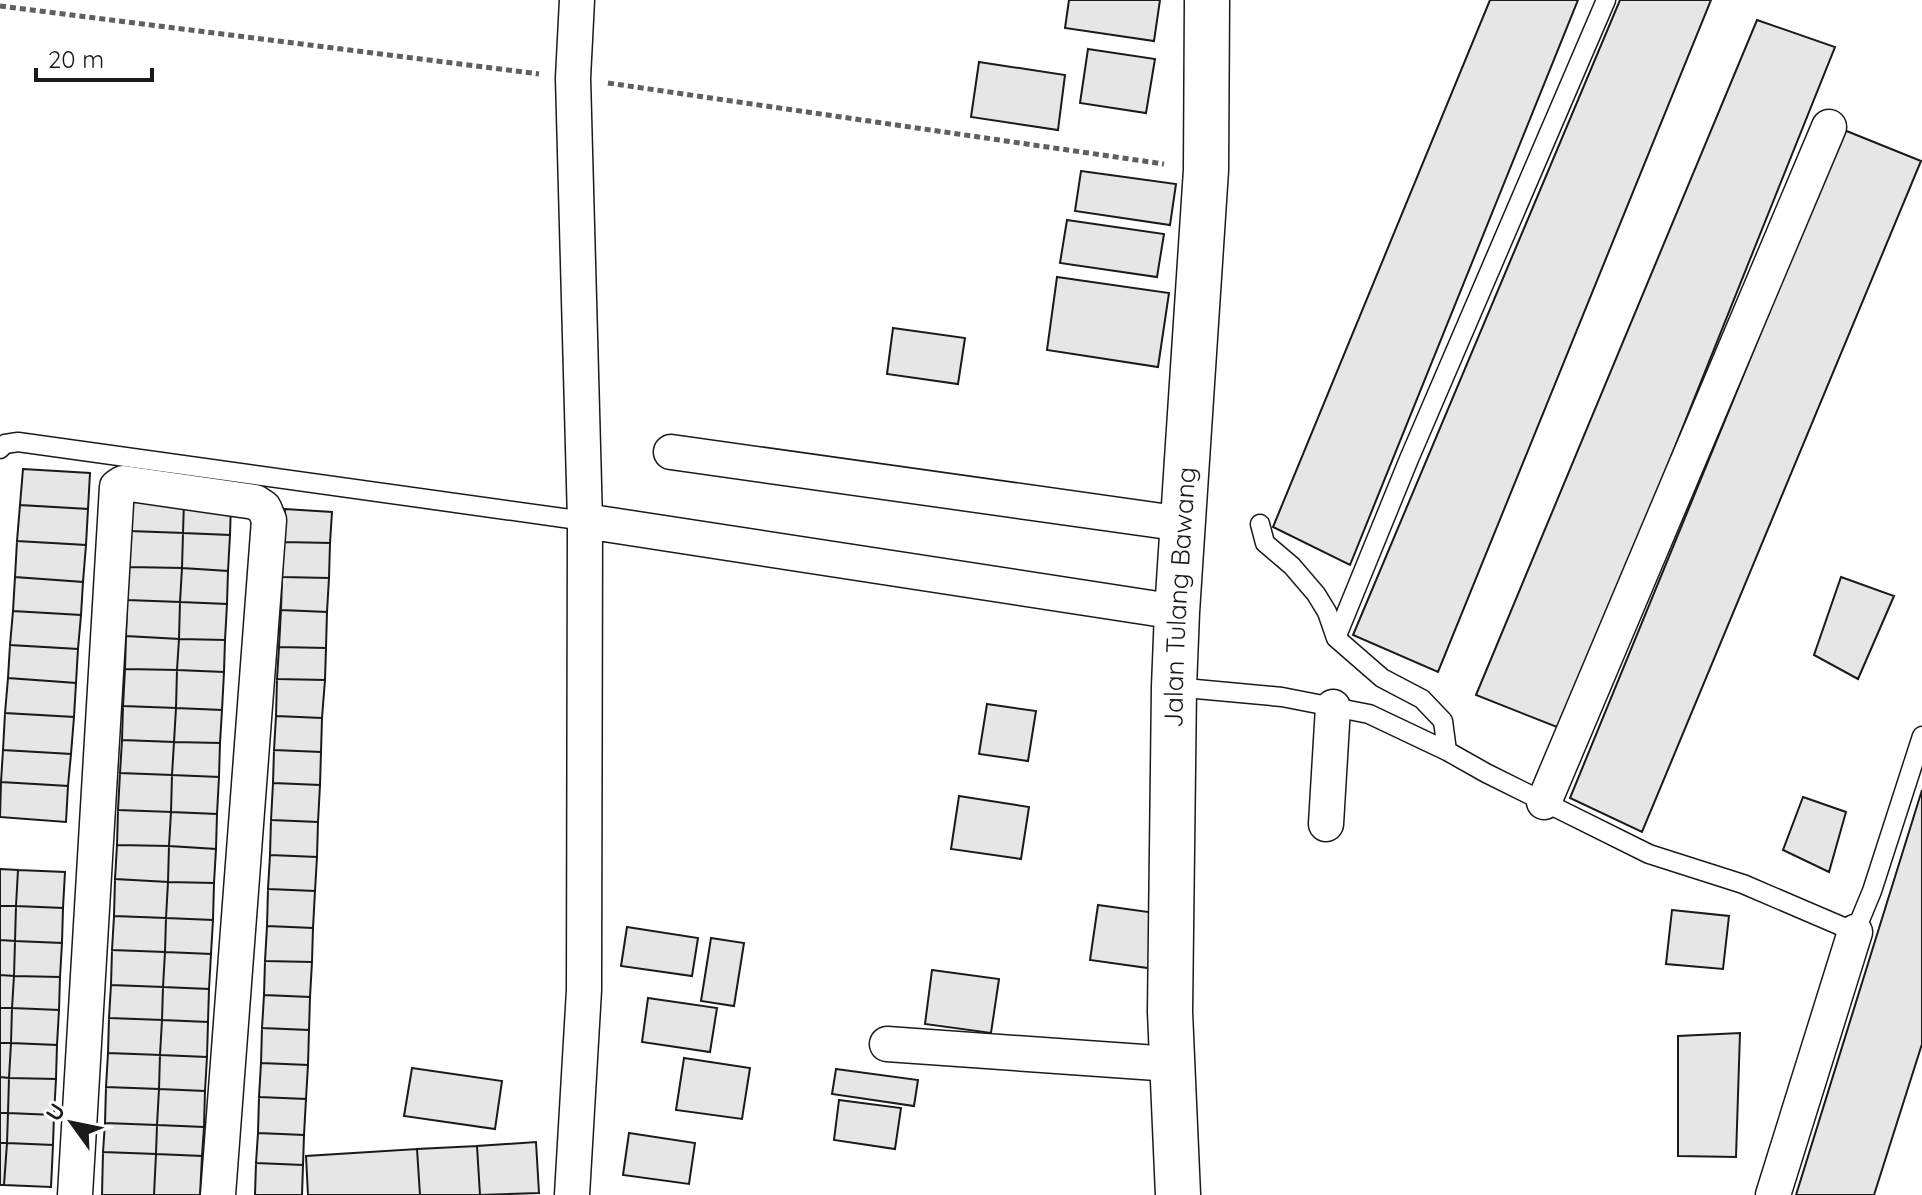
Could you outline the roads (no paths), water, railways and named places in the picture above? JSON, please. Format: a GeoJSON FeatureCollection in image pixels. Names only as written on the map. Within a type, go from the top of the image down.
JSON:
{"type":"FeatureCollection","features":[{"type":"Feature","properties":{"kind":"street"},"geometry":{"type":"LineString","coordinates":[[572,1195],[584,990],[585,521],[573,78],[577,0]]}},
{"type":"Feature","properties":{"kind":"street","name":"Jalan Tulang Bawang"},"geometry":{"type":"LineString","coordinates":[[1178,1195],[1170,1012],[1174,687],[1206,170],[1207,0]]}},
{"type":"Feature","properties":{"kind":"street"},"geometry":{"type":"LineString","coordinates":[[1544,802],[1829,127]]}},
{"type":"Feature","properties":{"kind":"street"},"geometry":{"type":"LineString","coordinates":[[671,452],[1183,524]]}},
{"type":"Feature","properties":{"kind":"street"},"geometry":{"type":"LineString","coordinates":[[75,1195],[117,487],[123,483],[255,502],[264,508],[269,520],[218,1195]]}},
{"type":"Feature","properties":{"kind":"street"},"geometry":{"type":"LineString","coordinates":[[585,521],[1177,612]]}},
{"type":"Feature","properties":{"kind":"street"},"geometry":{"type":"LineString","coordinates":[[1326,824],[1333,707]]}},
{"type":"Feature","properties":{"kind":"street"},"geometry":{"type":"LineString","coordinates":[[1773,1195],[1855,932]]}},
{"type":"Feature","properties":{"kind":"street"},"geometry":{"type":"LineString","coordinates":[[887,1044],[1171,1064]]}},
{"type":"Feature","properties":{"kind":"lane"},"geometry":{"type":"LineString","coordinates":[[1336,638],[1409,459],[1606,0]]}},
{"type":"Feature","properties":{"kind":"lane"},"geometry":{"type":"LineString","coordinates":[[0,449],[5,444],[18,442],[585,521]]}},
{"type":"Feature","properties":{"kind":"lane"},"geometry":{"type":"LineString","coordinates":[[1260,524],[1265,543],[1292,566],[1316,594],[1327,612],[1336,638],[1382,678],[1422,699],[1443,721],[1447,751]]}},
{"type":"Feature","properties":{"kind":"lane"},"geometry":{"type":"LineString","coordinates":[[1174,687],[1282,697],[1369,714],[1649,854],[1743,884],[1855,932],[1872,891],[1922,736]]}}]}
